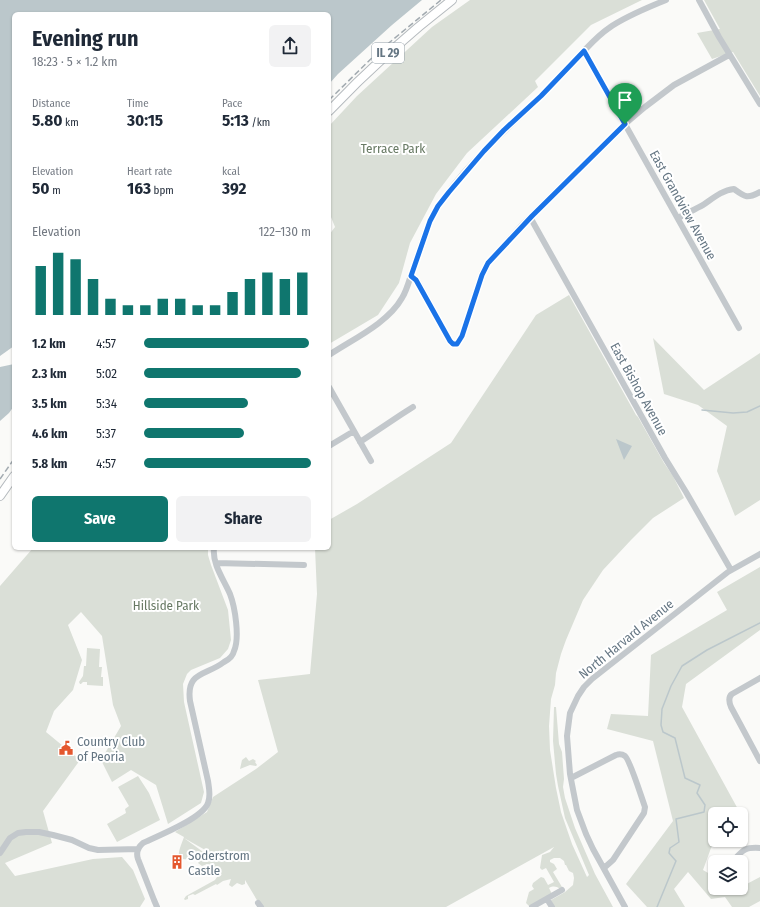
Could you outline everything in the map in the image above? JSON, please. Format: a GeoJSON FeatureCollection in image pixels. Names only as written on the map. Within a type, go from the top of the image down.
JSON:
{"type":"FeatureCollection","features":[{"type":"Feature","properties":{"kind":"main road","name":"IL 29"},"geometry":{"type":"LineString","coordinates":[[331,109],[354,85],[391,51],[452,0]]}},
{"type":"Feature","properties":{"kind":"main road"},"geometry":{"type":"LineString","coordinates":[[0,496],[12,479]]}},
{"type":"Feature","properties":{"kind":"street"},"geometry":{"type":"LineString","coordinates":[[331,354],[373,327],[390,313],[398,304],[404,294],[430,221],[438,206],[484,151],[504,130],[541,96],[597,38],[610,27],[666,0]]}},
{"type":"Feature","properties":{"kind":"street"},"geometry":{"type":"LineString","coordinates":[[699,0],[729,55],[760,104]]}},
{"type":"Feature","properties":{"kind":"street","name":"East Grandview Avenue"},"geometry":{"type":"LineString","coordinates":[[584,51],[739,328]]}},
{"type":"Feature","properties":{"kind":"street"},"geometry":{"type":"LineString","coordinates":[[411,276],[416,280],[451,342],[455,345],[463,334],[480,278],[485,268],[530,217],[625,124],[645,107],[674,85],[729,55]]}},
{"type":"Feature","properties":{"kind":"street"},"geometry":{"type":"LineString","coordinates":[[678,218],[732,189],[746,197],[760,192]]}},
{"type":"Feature","properties":{"kind":"street","name":"East Bishop Avenue"},"geometry":{"type":"LineString","coordinates":[[530,217],[665,458],[684,487],[731,570]]}},
{"type":"Feature","properties":{"kind":"street"},"geometry":{"type":"LineString","coordinates":[[331,391],[371,461]]}},
{"type":"Feature","properties":{"kind":"street"},"geometry":{"type":"LineString","coordinates":[[360,442],[414,407]]}},
{"type":"Feature","properties":{"kind":"street"},"geometry":{"type":"LineString","coordinates":[[331,445],[354,431]]}},
{"type":"Feature","properties":{"kind":"street"},"geometry":{"type":"LineString","coordinates":[[157,907],[138,859],[138,849],[143,844],[198,815],[208,802],[209,790],[207,776],[189,696],[190,686],[195,678],[226,661],[234,651],[236,644],[236,626],[232,600],[216,563],[214,550]]}},
{"type":"Feature","properties":{"kind":"street","name":"North Harvard Avenue"},"geometry":{"type":"LineString","coordinates":[[625,907],[584,831],[576,805],[570,778],[568,746],[568,722],[571,709],[582,689],[601,671],[731,570],[760,554]]}},
{"type":"Feature","properties":{"kind":"street"},"geometry":{"type":"LineString","coordinates":[[216,563],[304,565]]}},
{"type":"Feature","properties":{"kind":"street"},"geometry":{"type":"LineString","coordinates":[[760,678],[732,694],[729,701],[760,760]]}},
{"type":"Feature","properties":{"kind":"street"},"geometry":{"type":"LineString","coordinates":[[570,778],[616,754],[625,756],[631,767],[644,805],[644,813],[613,860],[604,868]]}},
{"type":"Feature","properties":{"kind":"street"},"geometry":{"type":"LineString","coordinates":[[0,853],[10,838],[18,833],[26,832],[39,832],[54,835],[98,850],[138,849]]}},
{"type":"Feature","properties":{"kind":"street"},"geometry":{"type":"LineString","coordinates":[[738,855],[745,849],[760,848]]}},
{"type":"Feature","properties":{"kind":"street"},"geometry":{"type":"LineString","coordinates":[[532,907],[562,890]]}},
{"type":"Feature","properties":{"kind":"street"},"geometry":{"type":"LineString","coordinates":[[547,899],[552,907]]}},
{"type":"Feature","properties":{"kind":"green space","name":"Terrace Park"},"geometry":{"type":"Polygon","coordinates":[[[470,0],[642,0],[591,25],[535,81],[538,87],[467,153],[436,194],[410,243],[399,283],[378,315],[331,343],[331,232],[335,227],[331,217],[331,124],[357,96],[432,27],[470,0]]]}},
{"type":"Feature","properties":{"kind":"green space"},"geometry":{"type":"Polygon","coordinates":[[[704,0],[760,0],[760,96],[733,52],[712,59],[697,33],[720,29],[704,0]]]}},
{"type":"Feature","properties":{"kind":"green space"},"geometry":{"type":"Polygon","coordinates":[[[569,295],[636,415],[673,476],[684,498],[653,518],[631,540],[603,570],[583,600],[561,654],[551,699],[549,726],[550,750],[561,812],[572,844],[587,877],[589,875],[565,818],[558,786],[553,741],[554,707],[556,707],[559,744],[562,752],[564,779],[563,787],[565,798],[575,828],[595,874],[613,907],[554,907],[551,900],[565,892],[573,885],[574,878],[573,873],[569,871],[564,861],[560,858],[554,858],[550,860],[550,862],[554,864],[557,869],[553,872],[562,887],[560,889],[557,887],[549,888],[552,894],[530,907],[526,903],[529,892],[534,889],[532,886],[533,883],[541,877],[544,878],[548,885],[554,882],[546,868],[542,870],[540,868],[542,855],[550,852],[554,847],[446,907],[261,907],[245,880],[245,884],[242,885],[237,883],[232,887],[229,885],[231,879],[223,881],[217,885],[216,884],[195,895],[193,894],[188,896],[188,899],[185,900],[184,899],[186,896],[215,880],[219,870],[216,867],[212,868],[207,864],[202,866],[198,863],[205,856],[202,853],[196,857],[188,859],[183,859],[181,855],[179,856],[184,837],[175,832],[207,812],[213,797],[256,769],[278,752],[258,680],[310,674],[317,594],[315,550],[331,550],[331,519],[357,504],[451,443],[536,315],[569,295]],[[184,838],[210,857],[214,855],[184,838]]]}},
{"type":"Feature","properties":{"kind":"green space"},"geometry":{"type":"Polygon","coordinates":[[[653,338],[704,390],[760,353],[760,500],[735,516],[717,471],[727,426],[698,405],[664,394],[653,338]]]}},
{"type":"Feature","properties":{"kind":"green space","name":"Hillside Park"},"geometry":{"type":"Polygon","coordinates":[[[31,550],[208,550],[211,565],[228,610],[231,640],[228,649],[220,658],[191,670],[187,674],[183,684],[184,702],[204,792],[201,803],[168,824],[156,785],[131,770],[112,782],[101,760],[121,726],[113,705],[102,636],[81,612],[68,625],[82,660],[73,690],[54,711],[46,732],[80,760],[43,811],[52,843],[5,863],[15,876],[93,859],[122,857],[133,870],[145,899],[140,907],[0,907],[0,586],[31,550]]]}},
{"type":"Feature","properties":{"kind":"green space"},"geometry":{"type":"Polygon","coordinates":[[[760,567],[760,630],[686,684],[682,707],[737,807],[708,807],[708,847],[712,847],[703,870],[708,873],[708,895],[748,895],[748,883],[760,877],[760,901],[749,907],[732,907],[725,897],[711,899],[688,872],[674,889],[685,907],[647,907],[626,884],[673,821],[653,741],[607,729],[611,714],[648,716],[651,655],[727,610],[717,592],[760,567]]]}},
{"type":"Feature","properties":{"kind":"green space"},"geometry":{"type":"Polygon","coordinates":[[[87,648],[100,649],[99,667],[102,667],[101,677],[103,677],[103,686],[87,685],[87,682],[80,684],[79,682],[83,676],[84,666],[86,666],[87,648]]]}},
{"type":"Feature","properties":{"kind":"green space"},"geometry":{"type":"Polygon","coordinates":[[[246,757],[249,761],[253,759],[256,761],[255,762],[257,765],[250,765],[240,769],[242,760],[246,757]]]}},
{"type":"Feature","properties":{"kind":"green space"},"geometry":{"type":"Polygon","coordinates":[[[138,776],[149,793],[160,820],[117,842],[107,824],[126,813],[125,809],[129,806],[118,787],[138,776]]]}},
{"type":"Feature","properties":{"kind":"shaded area"},"geometry":{"type":"Polygon","coordinates":[[[0,0],[422,0],[392,25],[331,82],[331,12],[12,12],[12,347],[0,356],[0,0]]]}},
{"type":"Feature","properties":{"kind":"shaded area"},"geometry":{"type":"Polygon","coordinates":[[[12,364],[12,409],[0,421],[0,367],[12,364]]]}},
{"type":"Feature","properties":{"kind":"shaded area"},"geometry":{"type":"Polygon","coordinates":[[[616,439],[632,446],[624,460],[616,439]]]}},
{"type":"Feature","properties":{"kind":"waterway"},"geometry":{"type":"LineString","coordinates":[[702,410],[733,413],[747,412],[760,406]]}},
{"type":"Feature","properties":{"kind":"waterway"},"geometry":{"type":"LineString","coordinates":[[657,907],[676,861],[669,853],[670,848],[679,842],[676,819],[704,812],[705,805],[697,793],[700,785],[685,778],[675,738],[663,732],[661,725],[662,709],[671,686],[682,666],[707,650],[760,623]]}},
{"type":"Feature","properties":{"kind":"railway"},"geometry":{"type":"LineString","coordinates":[[331,98],[379,51],[441,0]]}},
{"type":"Feature","properties":{"kind":"railway"},"geometry":{"type":"LineString","coordinates":[[0,479],[12,462]]}},
{"type":"Feature","properties":{"kind":"place","name":"Country Club of Peoria"},"geometry":{"type":"Point","coordinates":[66,748]}},
{"type":"Feature","properties":{"kind":"place","name":"Soderstrom Castle"},"geometry":{"type":"Point","coordinates":[177,862]}},
{"type":"Feature","properties":{"kind":"route"},"geometry":{"type":"LineString","coordinates":[[584,51],[625,124],[515,233],[488,263],[484,269],[462,336],[457,344],[453,344],[416,280],[411,276],[430,221],[438,206],[464,173],[484,151],[504,130],[541,96],[584,51]]}}]}
